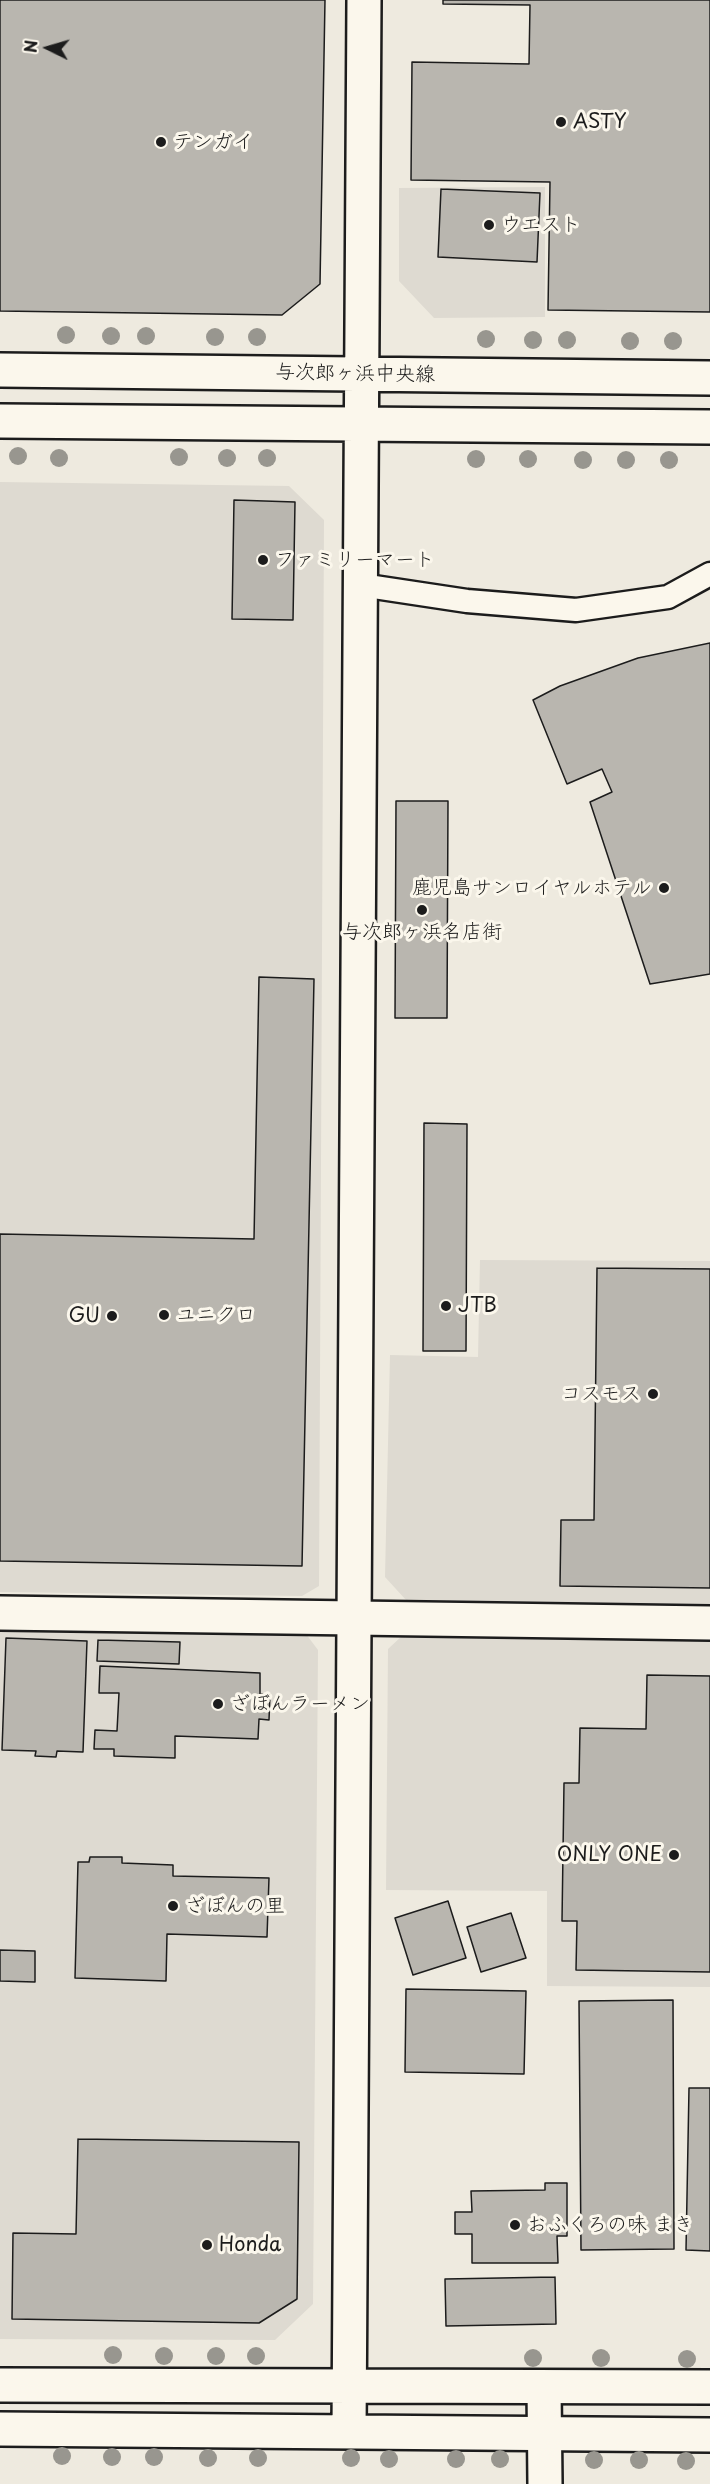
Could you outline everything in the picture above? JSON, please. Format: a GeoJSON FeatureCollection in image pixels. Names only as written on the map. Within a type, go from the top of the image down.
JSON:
{"type":"FeatureCollection","features":[{"type":"Feature","properties":{"kind":"street"},"geometry":{"type":"LineString","coordinates":[[349,2431],[364,0]]}},
{"type":"Feature","properties":{"kind":"street","name":"与次郎ヶ浜中央線"},"geometry":{"type":"LineString","coordinates":[[0,370],[710,378]]}},
{"type":"Feature","properties":{"kind":"street"},"geometry":{"type":"LineString","coordinates":[[84,371],[87,421]]}},
{"type":"Feature","properties":{"kind":"street"},"geometry":{"type":"LineString","coordinates":[[0,421],[710,427]]}},
{"type":"Feature","properties":{"kind":"street"},"geometry":{"type":"LineString","coordinates":[[0,1613],[710,1623]]}},
{"type":"Feature","properties":{"kind":"street"},"geometry":{"type":"LineString","coordinates":[[0,2385],[710,2387]]}},
{"type":"Feature","properties":{"kind":"street"},"geometry":{"type":"LineString","coordinates":[[544,2387],[545,2484]]}},
{"type":"Feature","properties":{"kind":"street"},"geometry":{"type":"LineString","coordinates":[[0,2429],[710,2435]]}},
{"type":"Feature","properties":{"kind":"lane"},"geometry":{"type":"LineString","coordinates":[[362,585],[467,601],[576,610],[668,597],[710,574]]}},
{"type":"Feature","properties":{"kind":"shaded area"},"geometry":{"type":"Polygon","coordinates":[[[545,187],[545,317],[434,318],[399,281],[399,188],[545,187]]]}},
{"type":"Feature","properties":{"kind":"shaded area"},"geometry":{"type":"Polygon","coordinates":[[[0,482],[289,486],[324,520],[319,1586],[302,1596],[0,1592],[0,482]]]}},
{"type":"Feature","properties":{"kind":"shaded area"},"geometry":{"type":"Polygon","coordinates":[[[480,1260],[710,1261],[710,1607],[406,1600],[385,1577],[390,1355],[478,1357],[480,1260]]]}},
{"type":"Feature","properties":{"kind":"shaded area"},"geometry":{"type":"Polygon","coordinates":[[[0,1630],[303,1630],[318,1650],[313,2304],[275,2340],[0,2339],[0,1630]]]}},
{"type":"Feature","properties":{"kind":"shaded area"},"geometry":{"type":"Polygon","coordinates":[[[403,1635],[710,1642],[710,1987],[547,1986],[547,1891],[386,1890],[388,1649],[403,1635]]]}},
{"type":"Feature","properties":{"kind":"building","name":"テンガイ"},"geometry":{"type":"Polygon","coordinates":[[[0,0],[325,0],[320,284],[282,315],[0,311],[0,0]]]}},
{"type":"Feature","properties":{"kind":"building","name":"ASTY"},"geometry":{"type":"Polygon","coordinates":[[[443,0],[710,0],[710,312],[548,310],[550,182],[411,180],[412,62],[529,64],[530,5],[443,4],[443,0]]]}},
{"type":"Feature","properties":{"kind":"building","name":"ウエスト"},"geometry":{"type":"Polygon","coordinates":[[[441,189],[540,193],[537,262],[438,257],[441,189]]]}},
{"type":"Feature","properties":{"kind":"building","name":"ファミリーマート"},"geometry":{"type":"Polygon","coordinates":[[[234,500],[295,502],[293,620],[232,619],[234,500]]]}},
{"type":"Feature","properties":{"kind":"building","name":"鹿児島サンロイヤルホテル"},"geometry":{"type":"Polygon","coordinates":[[[710,643],[710,974],[650,984],[590,802],[612,792],[602,769],[567,784],[533,700],[560,686],[638,658],[710,643]]]}},
{"type":"Feature","properties":{"kind":"building","name":"与次郎ヶ浜名店街"},"geometry":{"type":"Polygon","coordinates":[[[396,801],[448,801],[447,1018],[395,1018],[396,801]]]}},
{"type":"Feature","properties":{"kind":"building"},"geometry":{"type":"Polygon","coordinates":[[[259,977],[314,979],[302,1566],[0,1561],[0,1234],[254,1239],[259,977]]]}},
{"type":"Feature","properties":{"kind":"building"},"geometry":{"type":"Polygon","coordinates":[[[424,1123],[467,1124],[466,1351],[423,1351],[424,1123]]]}},
{"type":"Feature","properties":{"kind":"building","name":"コスモス"},"geometry":{"type":"Polygon","coordinates":[[[597,1268],[710,1269],[710,1588],[560,1586],[561,1520],[594,1520],[597,1268]]]}},
{"type":"Feature","properties":{"kind":"building"},"geometry":{"type":"Polygon","coordinates":[[[6,1638],[87,1641],[83,1752],[57,1751],[56,1757],[35,1756],[36,1751],[2,1750],[6,1638]]]}},
{"type":"Feature","properties":{"kind":"building"},"geometry":{"type":"Polygon","coordinates":[[[98,1640],[180,1642],[179,1664],[97,1661],[98,1640]]]}},
{"type":"Feature","properties":{"kind":"building"},"geometry":{"type":"Polygon","coordinates":[[[100,1666],[260,1673],[260,1694],[270,1694],[269,1720],[259,1719],[258,1739],[175,1736],[175,1758],[114,1756],[114,1749],[94,1749],[95,1730],[117,1731],[119,1693],[99,1693],[100,1666]]]}},
{"type":"Feature","properties":{"kind":"building"},"geometry":{"type":"Polygon","coordinates":[[[647,1675],[710,1676],[710,1972],[576,1970],[577,1921],[562,1921],[564,1783],[579,1783],[580,1728],[646,1729],[647,1675]]]}},
{"type":"Feature","properties":{"kind":"building","name":"ざぼんの里"},"geometry":{"type":"Polygon","coordinates":[[[90,1857],[122,1857],[122,1863],[173,1865],[173,1876],[269,1878],[267,1937],[167,1934],[166,1981],[75,1978],[78,1862],[89,1862],[90,1857]]]}},
{"type":"Feature","properties":{"kind":"building"},"geometry":{"type":"Polygon","coordinates":[[[448,1901],[466,1958],[413,1975],[395,1918],[448,1901]]]}},
{"type":"Feature","properties":{"kind":"building"},"geometry":{"type":"Polygon","coordinates":[[[511,1913],[526,1958],[481,1972],[467,1927],[511,1913]]]}},
{"type":"Feature","properties":{"kind":"building"},"geometry":{"type":"Polygon","coordinates":[[[0,1950],[35,1951],[35,1982],[0,1981],[0,1950]]]}},
{"type":"Feature","properties":{"kind":"building"},"geometry":{"type":"Polygon","coordinates":[[[406,1989],[526,1991],[524,2074],[405,2072],[406,1989]]]}},
{"type":"Feature","properties":{"kind":"building"},"geometry":{"type":"Polygon","coordinates":[[[673,2000],[674,2249],[581,2250],[579,2001],[673,2000]]]}},
{"type":"Feature","properties":{"kind":"building"},"geometry":{"type":"Polygon","coordinates":[[[689,2088],[710,2088],[710,2251],[686,2250],[689,2088]]]}},
{"type":"Feature","properties":{"kind":"building"},"geometry":{"type":"Polygon","coordinates":[[[78,2139],[299,2142],[297,2299],[259,2323],[12,2319],[13,2233],[76,2234],[78,2139]]]}},
{"type":"Feature","properties":{"kind":"building"},"geometry":{"type":"Polygon","coordinates":[[[545,2183],[567,2183],[567,2236],[557,2236],[558,2263],[472,2263],[472,2234],[455,2234],[455,2212],[472,2212],[471,2191],[545,2190],[545,2183]]]}},
{"type":"Feature","properties":{"kind":"building"},"geometry":{"type":"Polygon","coordinates":[[[555,2277],[556,2324],[446,2326],[445,2279],[555,2277]]]}},
{"type":"Feature","properties":{"kind":"place","name":"ASTY"},"geometry":{"type":"Point","coordinates":[561,122]}},
{"type":"Feature","properties":{"kind":"place","name":"テンガイ"},"geometry":{"type":"Point","coordinates":[161,142]}},
{"type":"Feature","properties":{"kind":"place","name":"ウエスト"},"geometry":{"type":"Point","coordinates":[489,225]}},
{"type":"Feature","properties":{"kind":"place","name":"ファミリーマート"},"geometry":{"type":"Point","coordinates":[263,560]}},
{"type":"Feature","properties":{"kind":"place","name":"鹿児島サンロイヤルホテル"},"geometry":{"type":"Point","coordinates":[664,888]}},
{"type":"Feature","properties":{"kind":"place","name":"与次郎ヶ浜名店街"},"geometry":{"type":"Point","coordinates":[422,910]}},
{"type":"Feature","properties":{"kind":"place","name":"JTB"},"geometry":{"type":"Point","coordinates":[446,1306]}},
{"type":"Feature","properties":{"kind":"place","name":"ユニクロ"},"geometry":{"type":"Point","coordinates":[164,1315]}},
{"type":"Feature","properties":{"kind":"place","name":"GU"},"geometry":{"type":"Point","coordinates":[112,1316]}},
{"type":"Feature","properties":{"kind":"place","name":"コスモス"},"geometry":{"type":"Point","coordinates":[653,1394]}},
{"type":"Feature","properties":{"kind":"place","name":"ざぼんラーメン"},"geometry":{"type":"Point","coordinates":[218,1704]}},
{"type":"Feature","properties":{"kind":"place","name":"ONLY ONE"},"geometry":{"type":"Point","coordinates":[674,1855]}},
{"type":"Feature","properties":{"kind":"place","name":"ざぼんの里"},"geometry":{"type":"Point","coordinates":[173,1906]}},
{"type":"Feature","properties":{"kind":"place","name":"おふくろの味 まき"},"geometry":{"type":"Point","coordinates":[515,2225]}},
{"type":"Feature","properties":{"kind":"place","name":"Honda"},"geometry":{"type":"Point","coordinates":[207,2245]}}]}
